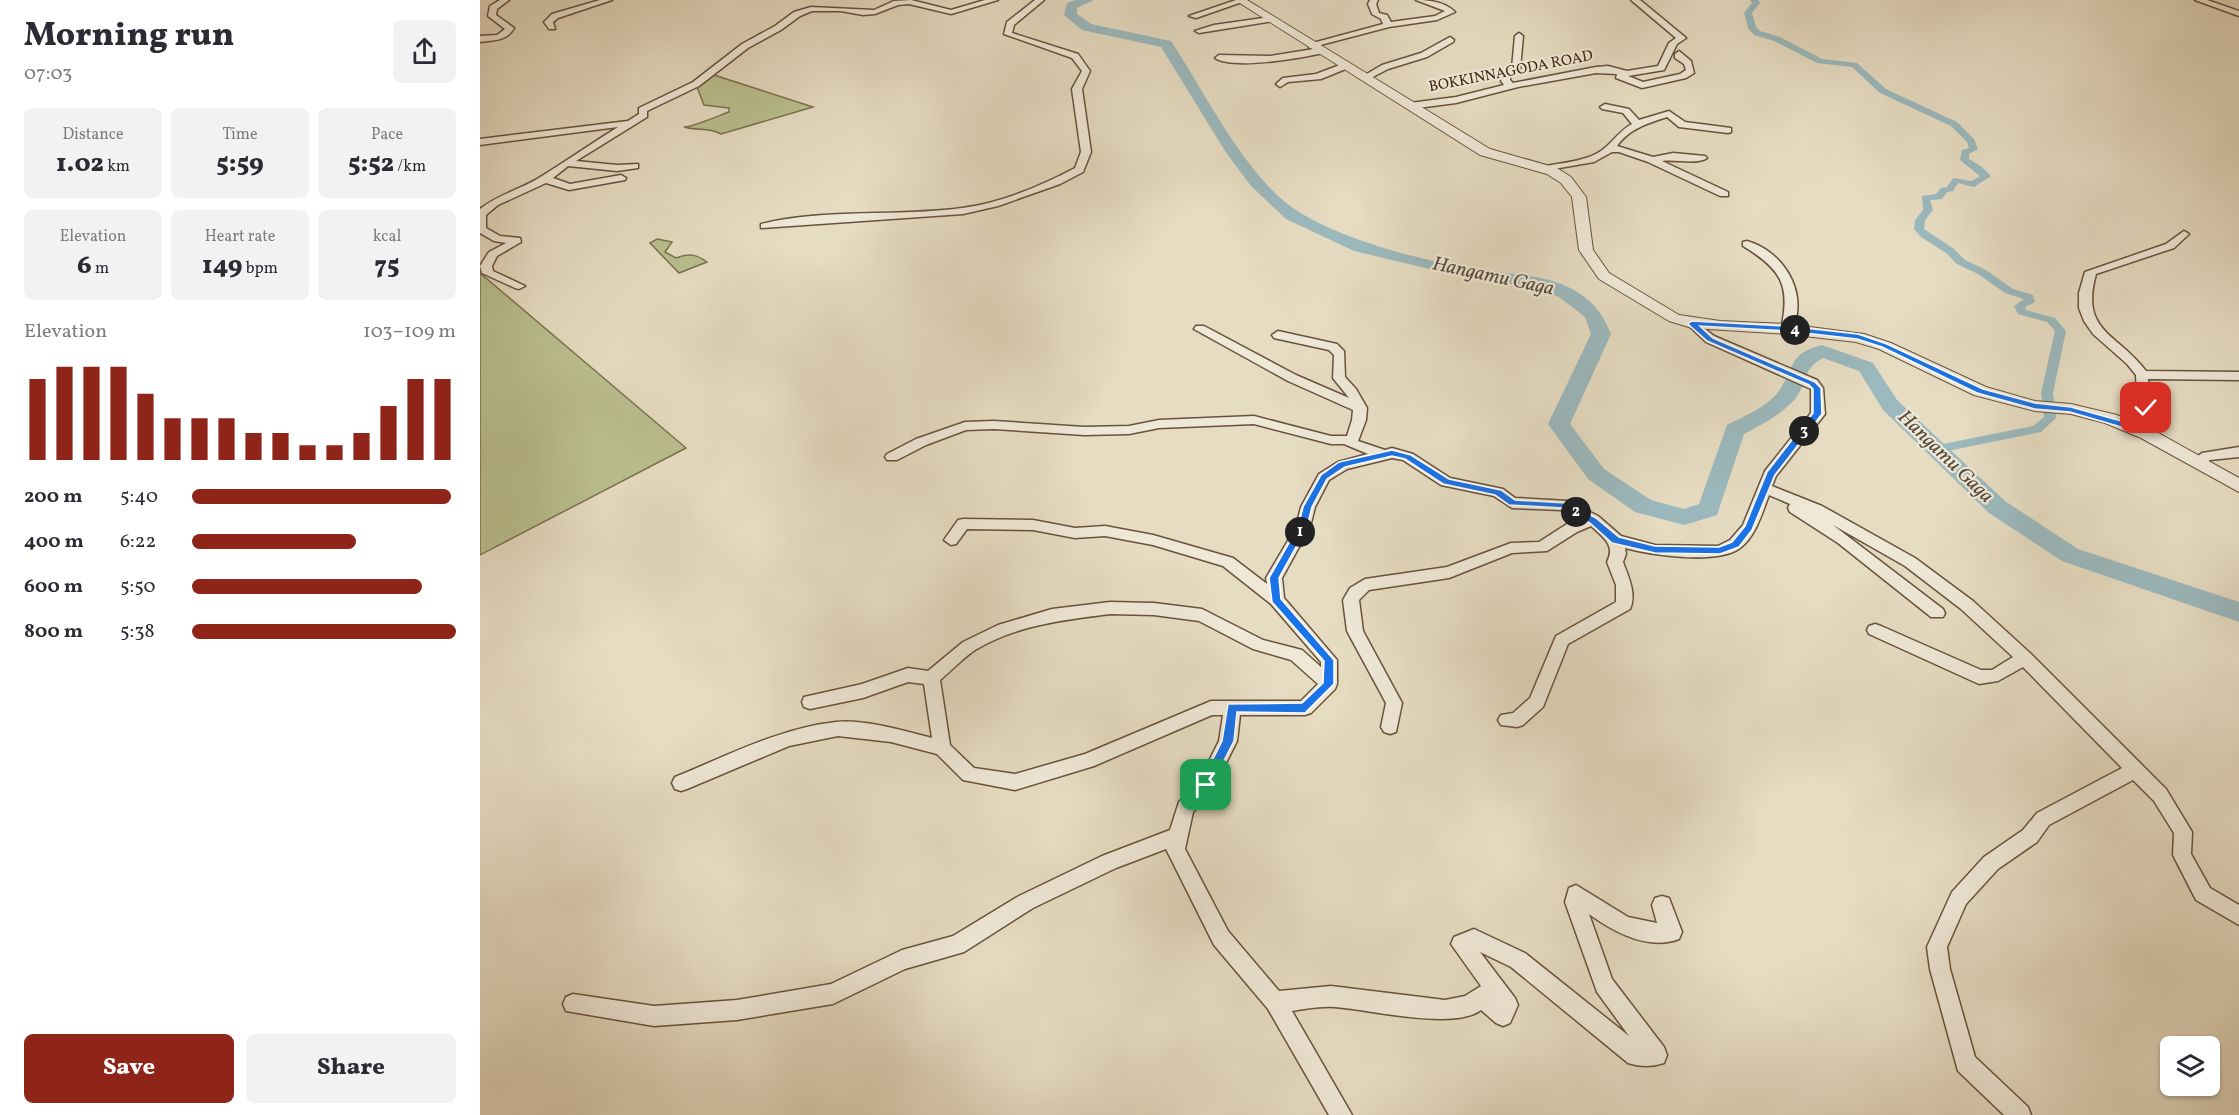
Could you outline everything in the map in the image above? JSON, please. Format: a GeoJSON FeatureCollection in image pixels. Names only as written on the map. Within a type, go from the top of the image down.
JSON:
{"type":"FeatureCollection","features":[{"type":"Feature","properties":{"kind":"street"},"geometry":{"type":"LineString","coordinates":[[480,39],[499,37],[507,33],[510,28],[492,16],[493,8],[506,0]]}},
{"type":"Feature","properties":{"kind":"street"},"geometry":{"type":"LineString","coordinates":[[552,27],[548,22],[555,16],[608,0]]}},
{"type":"Feature","properties":{"kind":"street"},"geometry":{"type":"LineString","coordinates":[[519,286],[488,273],[486,266],[493,254],[516,240],[498,239],[481,229],[481,214],[494,203],[545,179],[644,115],[642,110],[696,84],[745,46],[778,28],[797,14],[825,8],[855,13],[875,12],[897,3],[909,2],[951,12],[994,0]]}},
{"type":"Feature","properties":{"kind":"street"},"geometry":{"type":"LineString","coordinates":[[765,226],[792,222],[963,211],[994,204],[1056,182],[1079,170],[1086,152],[1077,89],[1086,71],[1075,56],[1008,34],[1010,24],[1040,0]]}},
{"type":"Feature","properties":{"kind":"street"},"geometry":{"type":"LineString","coordinates":[[1192,16],[1241,0],[1269,20],[1485,152],[1546,169],[1566,180],[1579,197],[1586,250],[1604,276],[1668,314],[1692,323],[1787,329],[1858,337],[1885,345],[1980,391],[2035,406],[2071,409],[2128,426],[2199,462],[2239,486]]}},
{"type":"Feature","properties":{"kind":"street"},"geometry":{"type":"LineString","coordinates":[[1374,0],[1372,4],[1376,14],[1384,17],[1388,25]]}},
{"type":"Feature","properties":{"kind":"street"},"geometry":{"type":"LineString","coordinates":[[1219,58],[1242,61],[1274,59],[1388,25],[1437,18],[1451,12],[1446,8],[1420,0]]}},
{"type":"Feature","properties":{"kind":"street","name":"BOKKINNAGODA ROAD"},"geometry":{"type":"LineString","coordinates":[[1410,106],[1456,100],[1512,86],[1596,70],[1608,69],[1627,74],[1661,68],[1673,43],[1682,38],[1635,0]]}},
{"type":"Feature","properties":{"kind":"street"},"geometry":{"type":"LineString","coordinates":[[2199,0],[2239,14]]}},
{"type":"Feature","properties":{"kind":"street"},"geometry":{"type":"LineString","coordinates":[[1199,31],[1269,20]]}},
{"type":"Feature","properties":{"kind":"street"},"geometry":{"type":"LineString","coordinates":[[1512,86],[1505,81],[1506,76],[1516,69],[1519,36]]}},
{"type":"Feature","properties":{"kind":"street"},"geometry":{"type":"LineString","coordinates":[[1364,78],[1385,67],[1424,55],[1450,40]]}},
{"type":"Feature","properties":{"kind":"street"},"geometry":{"type":"LineString","coordinates":[[1596,70],[1642,85],[1656,84],[1691,72],[1688,63],[1679,58],[1679,54]]}},
{"type":"Feature","properties":{"kind":"street"},"geometry":{"type":"LineString","coordinates":[[1281,84],[1286,80],[1318,77],[1345,66]]}},
{"type":"Feature","properties":{"kind":"street"},"geometry":{"type":"LineString","coordinates":[[1605,107],[1626,111],[1637,124]]}},
{"type":"Feature","properties":{"kind":"street"},"geometry":{"type":"LineString","coordinates":[[1546,169],[1590,160],[1610,149],[1621,134],[1637,124],[1669,114],[1682,124],[1728,130]]}},
{"type":"Feature","properties":{"kind":"street"},"geometry":{"type":"LineString","coordinates":[[480,142],[634,121]]}},
{"type":"Feature","properties":{"kind":"street"},"geometry":{"type":"LineString","coordinates":[[1610,149],[1620,149],[1652,160],[1725,195]]}},
{"type":"Feature","properties":{"kind":"street"},"geometry":{"type":"LineString","coordinates":[[1652,160],[1673,156],[1702,158]]}},
{"type":"Feature","properties":{"kind":"street"},"geometry":{"type":"LineString","coordinates":[[566,164],[617,168],[634,166]]}},
{"type":"Feature","properties":{"kind":"street"},"geometry":{"type":"LineString","coordinates":[[545,179],[569,187],[621,178]]}},
{"type":"Feature","properties":{"kind":"street"},"geometry":{"type":"LineString","coordinates":[[480,198],[494,203]]}},
{"type":"Feature","properties":{"kind":"street"},"geometry":{"type":"LineString","coordinates":[[480,203],[494,203]]}},
{"type":"Feature","properties":{"kind":"street"},"geometry":{"type":"LineString","coordinates":[[2128,426],[2144,419],[2146,408],[2139,384],[2142,375],[2136,365],[2105,339],[2090,321],[2083,306],[2084,291],[2091,272],[2170,246],[2184,234]]}},
{"type":"Feature","properties":{"kind":"street"},"geometry":{"type":"LineString","coordinates":[[1747,244],[1761,252],[1785,272],[1793,301],[1787,329]]}},
{"type":"Feature","properties":{"kind":"street"},"geometry":{"type":"LineString","coordinates":[[1276,600],[1274,578],[1303,527],[1308,507],[1324,477],[1343,465],[1392,453],[1408,457],[1446,482],[1498,492],[1512,503],[1563,505],[1593,520],[1616,540],[1655,550],[1720,551],[1735,544],[1749,527],[1770,474],[1818,414],[1817,388],[1710,339],[1692,323]]}},
{"type":"Feature","properties":{"kind":"street"},"geometry":{"type":"LineString","coordinates":[[1200,329],[1292,378],[1360,408]]}},
{"type":"Feature","properties":{"kind":"street"},"geometry":{"type":"LineString","coordinates":[[1278,334],[1333,347],[1340,354],[1339,378],[1352,391],[1360,408],[1359,421],[1353,432],[1351,443]]}},
{"type":"Feature","properties":{"kind":"street"},"geometry":{"type":"LineString","coordinates":[[2142,375],[2239,376]]}},
{"type":"Feature","properties":{"kind":"street"},"geometry":{"type":"LineString","coordinates":[[892,457],[921,442],[965,426],[1084,431],[1129,430],[1159,424],[1254,420],[1331,440],[1347,440],[1386,455]]}},
{"type":"Feature","properties":{"kind":"street"},"geometry":{"type":"LineString","coordinates":[[2199,462],[2207,456],[2239,452]]}},
{"type":"Feature","properties":{"kind":"street"},"geometry":{"type":"LineString","coordinates":[[1765,488],[1844,539],[1937,613]]}},
{"type":"Feature","properties":{"kind":"street"},"geometry":{"type":"LineString","coordinates":[[1765,488],[1817,510],[1911,562],[1967,605],[2025,659],[2160,795],[2183,832],[2182,855],[2203,894],[2239,916]]}},
{"type":"Feature","properties":{"kind":"street"},"geometry":{"type":"LineString","coordinates":[[1390,726],[1394,703],[1355,631],[1351,600],[1354,592],[1365,585],[1449,572],[1511,548],[1542,547],[1572,528],[1593,520]]}},
{"type":"Feature","properties":{"kind":"street"},"geometry":{"type":"LineString","coordinates":[[681,783],[787,739],[838,729],[891,735],[942,748],[969,776],[1015,782],[1088,761],[1211,708],[1305,708],[1329,684],[1329,660],[1276,600],[1228,562],[1153,540],[1115,533],[1075,533],[1033,525],[963,524],[951,540]]}},
{"type":"Feature","properties":{"kind":"street"},"geometry":{"type":"LineString","coordinates":[[1507,720],[1517,720],[1537,702],[1562,640],[1624,605],[1624,585],[1615,562],[1619,554],[1616,540]]}},
{"type":"Feature","properties":{"kind":"street"},"geometry":{"type":"LineString","coordinates":[[810,702],[862,691],[908,675],[931,678],[969,646],[1004,629],[1052,615],[1110,608],[1154,609],[1202,615],[1259,645],[1296,655],[1329,684]]}},
{"type":"Feature","properties":{"kind":"street"},"geometry":{"type":"LineString","coordinates":[[1875,630],[1979,677],[1990,678],[2003,674],[2015,662],[2025,659]]}},
{"type":"Feature","properties":{"kind":"street"},"geometry":{"type":"LineString","coordinates":[[931,678],[942,748]]}},
{"type":"Feature","properties":{"kind":"street"},"geometry":{"type":"LineString","coordinates":[[1232,707],[1228,741],[1206,785],[1185,808],[1175,850],[1221,938],[1275,1002],[1341,1115]]}},
{"type":"Feature","properties":{"kind":"street"},"geometry":{"type":"LineString","coordinates":[[2020,1115],[1966,1063],[1940,969],[1937,947],[1959,898],[1991,862],[2030,836],[2043,819],[2135,770]]}},
{"type":"Feature","properties":{"kind":"street"},"geometry":{"type":"LineString","coordinates":[[573,1004],[654,1016],[737,1010],[833,994],[902,960],[957,945],[1036,897],[1109,862],[1178,836]]}},
{"type":"Feature","properties":{"kind":"street"},"geometry":{"type":"LineString","coordinates":[[1275,1002],[1331,996],[1445,1010],[1470,1005],[1481,996],[1503,1016],[1508,1005],[1461,945],[1474,939],[1518,960],[1636,1055],[1656,1055],[1604,985],[1575,902],[1576,894],[1627,928],[1653,934],[1672,932],[1662,905]]}},
{"type":"Feature","properties":{"kind":"green space"},"geometry":{"type":"Polygon","coordinates":[[[714,75],[813,107],[721,134],[684,127],[729,112],[729,108],[704,105],[697,87],[714,75]]]}},
{"type":"Feature","properties":{"kind":"green space"},"geometry":{"type":"Polygon","coordinates":[[[657,239],[672,242],[665,252],[676,258],[692,255],[707,262],[679,273],[650,243],[657,239]]]}},
{"type":"Feature","properties":{"kind":"green space"},"geometry":{"type":"Polygon","coordinates":[[[480,273],[686,448],[480,555],[480,273]]]}},
{"type":"Feature","properties":{"kind":"waterway","name":"Hangamu Gaga"},"geometry":{"type":"LineString","coordinates":[[1088,0],[1071,6],[1070,15],[1087,27],[1166,44],[1231,148],[1257,183],[1292,215],[1360,247],[1467,273],[1528,281],[1566,293],[1593,314],[1601,334],[1559,424],[1596,474],[1643,506],[1684,517],[1709,509],[1735,430],[1769,411],[1787,395],[1803,361],[1822,351],[1866,367],[1890,405],[1997,507],[2070,555],[2239,612]]}},
{"type":"Feature","properties":{"kind":"waterway"},"geometry":{"type":"LineString","coordinates":[[1754,0],[1756,3],[1748,13],[1752,28],[1757,33],[1777,39],[1820,61],[1854,65],[1883,91],[1954,124],[1971,141],[1974,149],[1965,152],[1964,160],[1986,176],[1974,184],[1956,180],[1950,189],[1944,190],[1939,197],[1925,198],[1928,210],[1920,220],[1919,229],[1924,235],[1950,251],[1961,262],[1982,272],[2009,291],[2029,297],[2030,302],[2019,306],[2022,312],[2051,320],[2061,331],[2047,393],[2050,418],[2037,429],[1937,449]]}},
{"type":"Feature","properties":{"kind":"route"},"geometry":{"type":"LineString","coordinates":[[1206,785],[1228,741],[1232,707],[1305,708],[1329,684],[1329,660],[1276,600],[1274,578],[1303,527],[1308,507],[1324,477],[1343,465],[1392,453],[1408,457],[1446,482],[1498,492],[1512,503],[1563,505],[1593,520],[1616,540],[1655,550],[1720,551],[1735,544],[1749,527],[1770,474],[1818,414],[1817,388],[1710,339],[1692,323],[1787,329],[1858,337],[1885,345],[1980,391],[2035,406],[2071,409],[2111,419],[2128,426],[2144,419],[2146,408]]}}]}
